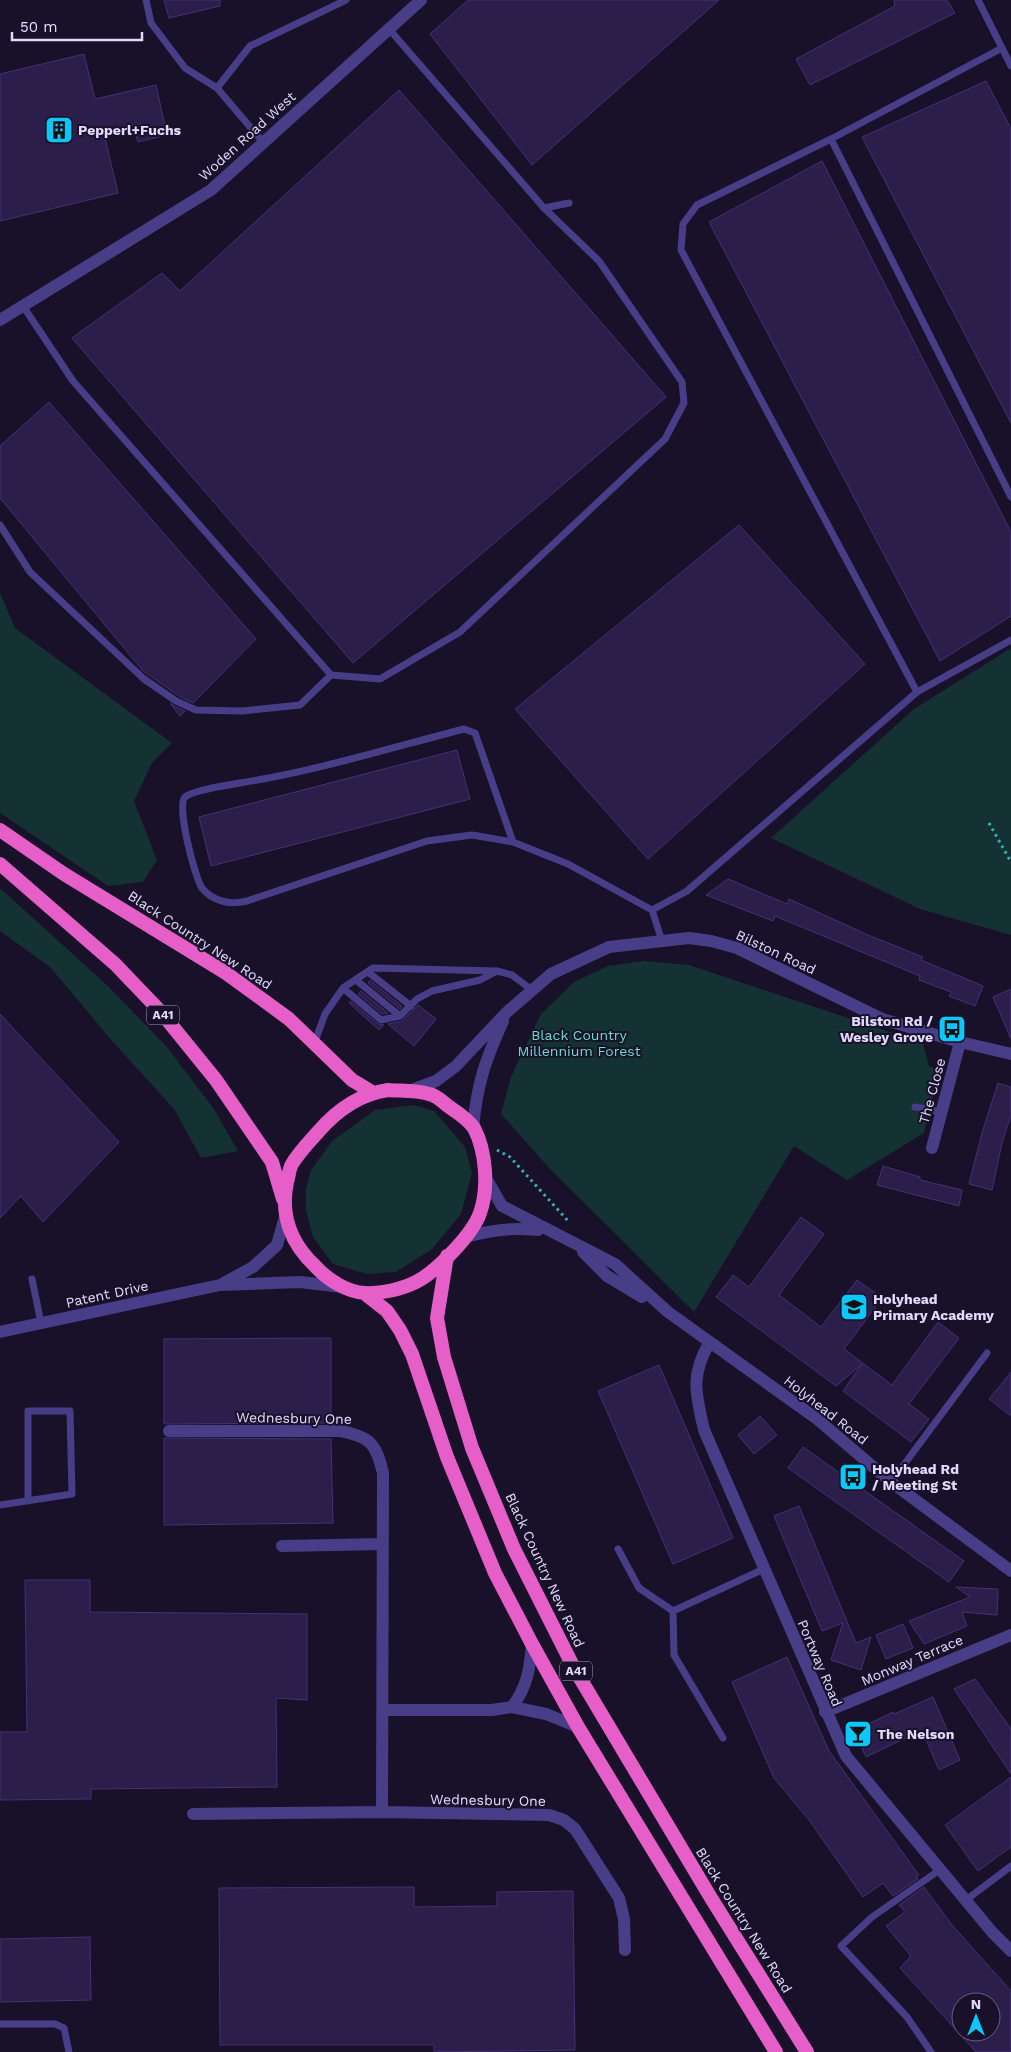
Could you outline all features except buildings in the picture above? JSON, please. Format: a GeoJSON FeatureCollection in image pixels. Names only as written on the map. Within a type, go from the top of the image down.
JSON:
{"type":"FeatureCollection","features":[{"type":"Feature","properties":{"kind":"highway","name":"Black Country New Road"},"geometry":{"type":"LineString","coordinates":[[0,830],[64,874],[226,973],[290,1019],[352,1080],[372,1092]]}},
{"type":"Feature","properties":{"kind":"highway","name":"A41"},"geometry":{"type":"LineString","coordinates":[[0,864],[115,964],[160,1011],[216,1080],[272,1162],[283,1200],[285,1216],[294,1239],[308,1260],[324,1275],[345,1288],[364,1293],[380,1292],[417,1282],[447,1256],[466,1237],[480,1214],[486,1178],[482,1154],[475,1133],[462,1116],[431,1094],[409,1091],[372,1092],[345,1106],[300,1151],[291,1166],[283,1200]]}},
{"type":"Feature","properties":{"kind":"highway","name":"Black Country New Road"},"geometry":{"type":"LineString","coordinates":[[447,1256],[437,1318],[444,1357],[472,1448],[514,1549],[574,1668],[711,1898],[807,2052]]}},
{"type":"Feature","properties":{"kind":"highway","name":"A41"},"geometry":{"type":"LineString","coordinates":[[364,1293],[387,1311],[406,1343],[447,1457],[495,1573],[532,1644],[578,1727],[776,2052]]}},
{"type":"Feature","properties":{"kind":"street","name":"Woden Road West"},"geometry":{"type":"LineString","coordinates":[[0,320],[211,190],[421,0]]}},
{"type":"Feature","properties":{"kind":"street","name":"Bilston Road"},"geometry":{"type":"LineString","coordinates":[[409,1091],[444,1076],[507,1012],[551,974],[608,947],[689,938],[737,948],[882,1018],[960,1042],[1011,1054]]}},
{"type":"Feature","properties":{"kind":"street","name":"Bilston Road"},"geometry":{"type":"LineString","coordinates":[[475,1133],[476,1100],[484,1062],[507,1012]]}},
{"type":"Feature","properties":{"kind":"street","name":"The Close"},"geometry":{"type":"LineString","coordinates":[[932,1148],[960,1042]]}},
{"type":"Feature","properties":{"kind":"street","name":"Holyhead Road"},"geometry":{"type":"LineString","coordinates":[[486,1178],[502,1206],[523,1219],[574,1242],[607,1276],[668,1312],[817,1419],[891,1482],[1011,1571]]}},
{"type":"Feature","properties":{"kind":"street","name":"Patent Drive"},"geometry":{"type":"LineString","coordinates":[[220,1285],[253,1267],[277,1245],[285,1216]]}},
{"type":"Feature","properties":{"kind":"street","name":"Holyhead Road"},"geometry":{"type":"LineString","coordinates":[[466,1237],[500,1229],[523,1228],[556,1233]]}},
{"type":"Feature","properties":{"kind":"street","name":"Patent Drive"},"geometry":{"type":"LineString","coordinates":[[0,1332],[220,1285],[300,1282],[345,1288]]}},
{"type":"Feature","properties":{"kind":"street","name":"Portway Road"},"geometry":{"type":"LineString","coordinates":[[709,1343],[699,1362],[696,1377],[696,1395],[704,1430],[825,1712],[846,1756],[1011,1951]]}},
{"type":"Feature","properties":{"kind":"street","name":"Wednesbury One"},"geometry":{"type":"LineString","coordinates":[[169,1431],[341,1431],[357,1434],[370,1441],[378,1453],[383,1473],[382,1812]]}},
{"type":"Feature","properties":{"kind":"street"},"geometry":{"type":"LineString","coordinates":[[282,1546],[382,1544]]}},
{"type":"Feature","properties":{"kind":"street","name":"Monway Terrace"},"geometry":{"type":"LineString","coordinates":[[825,1712],[1011,1635]]}},
{"type":"Feature","properties":{"kind":"street"},"geometry":{"type":"LineString","coordinates":[[512,1707],[522,1693],[528,1679],[532,1644]]}},
{"type":"Feature","properties":{"kind":"street"},"geometry":{"type":"LineString","coordinates":[[383,1710],[492,1710],[512,1707],[530,1709],[578,1727]]}},
{"type":"Feature","properties":{"kind":"street","name":"Wednesbury One"},"geometry":{"type":"LineString","coordinates":[[193,1814],[382,1812],[549,1815],[564,1820],[575,1829],[620,1898],[624,1919],[625,1950]]}},
{"type":"Feature","properties":{"kind":"lane"},"geometry":{"type":"LineString","coordinates":[[146,0],[151,24],[185,68],[217,88],[263,142]]}},
{"type":"Feature","properties":{"kind":"lane"},"geometry":{"type":"LineString","coordinates":[[217,88],[250,46],[346,0]]}},
{"type":"Feature","properties":{"kind":"lane"},"geometry":{"type":"LineString","coordinates":[[978,0],[1011,66]]}},
{"type":"Feature","properties":{"kind":"lane"},"geometry":{"type":"LineString","coordinates":[[23,306],[73,381],[331,675],[380,679],[460,632],[665,439],[684,403],[682,382],[599,261],[544,208],[389,29]]}},
{"type":"Feature","properties":{"kind":"lane"},"geometry":{"type":"LineString","coordinates":[[917,692],[681,250],[683,224],[697,205],[831,139],[1002,48]]}},
{"type":"Feature","properties":{"kind":"lane"},"geometry":{"type":"LineString","coordinates":[[831,139],[1011,497]]}},
{"type":"Feature","properties":{"kind":"lane"},"geometry":{"type":"LineString","coordinates":[[544,208],[569,203]]}},
{"type":"Feature","properties":{"kind":"lane"},"geometry":{"type":"LineString","coordinates":[[0,525],[30,572],[144,680],[176,701],[196,710],[242,711],[300,705],[331,675]]}},
{"type":"Feature","properties":{"kind":"lane"},"geometry":{"type":"LineString","coordinates":[[652,910],[687,891],[917,692],[1011,640]]}},
{"type":"Feature","properties":{"kind":"lane"},"geometry":{"type":"LineString","coordinates":[[513,842],[475,733],[464,729],[269,779],[210,789],[186,796],[182,802],[182,816],[198,882],[211,896],[227,903],[247,901],[428,841],[472,835],[513,842],[568,864],[652,910],[662,941]]}},
{"type":"Feature","properties":{"kind":"lane"},"geometry":{"type":"LineString","coordinates":[[314,1044],[325,1014],[344,988],[373,968],[497,971],[512,975],[532,990]]}},
{"type":"Feature","properties":{"kind":"lane"},"geometry":{"type":"LineString","coordinates":[[344,988],[381,1020],[400,1016],[417,999],[432,991],[480,980],[497,971]]}},
{"type":"Feature","properties":{"kind":"lane"},"geometry":{"type":"LineString","coordinates":[[368,972],[410,1006]]}},
{"type":"Feature","properties":{"kind":"lane"},"geometry":{"type":"LineString","coordinates":[[356,980],[400,1016]]}},
{"type":"Feature","properties":{"kind":"lane"},"geometry":{"type":"LineString","coordinates":[[915,1107],[942,1112]]}},
{"type":"Feature","properties":{"kind":"lane"},"geometry":{"type":"LineString","coordinates":[[32,1279],[41,1323]]}},
{"type":"Feature","properties":{"kind":"lane"},"geometry":{"type":"LineString","coordinates":[[891,1482],[987,1354]]}},
{"type":"Feature","properties":{"kind":"lane"},"geometry":{"type":"LineString","coordinates":[[0,1505],[28,1501],[72,1494],[70,1411],[28,1410],[28,1501]]}},
{"type":"Feature","properties":{"kind":"lane"},"geometry":{"type":"LineString","coordinates":[[618,1549],[639,1588],[674,1612]]}},
{"type":"Feature","properties":{"kind":"lane"},"geometry":{"type":"LineString","coordinates":[[674,1612],[764,1569]]}},
{"type":"Feature","properties":{"kind":"lane"},"geometry":{"type":"LineString","coordinates":[[674,1612],[674,1655],[723,1738]]}},
{"type":"Feature","properties":{"kind":"lane"},"geometry":{"type":"LineString","coordinates":[[966,1900],[1011,1866]]}},
{"type":"Feature","properties":{"kind":"lane"},"geometry":{"type":"LineString","coordinates":[[931,2052],[906,2017],[841,1946],[872,1917],[941,1868]]}},
{"type":"Feature","properties":{"kind":"lane"},"geometry":{"type":"LineString","coordinates":[[0,2024],[56,2024],[64,2028],[69,2052]]}},
{"type":"Feature","properties":{"kind":"path"},"geometry":{"type":"LineString","coordinates":[[989,823],[1011,862]]}},
{"type":"Feature","properties":{"kind":"path"},"geometry":{"type":"LineString","coordinates":[[475,1133],[510,1157],[570,1224]]}},
{"type":"Feature","properties":{"kind":"green space"},"geometry":{"type":"Polygon","coordinates":[[[0,593],[15,628],[172,743],[152,763],[134,801],[157,860],[143,882],[108,886],[0,813],[0,593]]]}},
{"type":"Feature","properties":{"kind":"green space"},"geometry":{"type":"Polygon","coordinates":[[[1011,648],[1011,935],[920,909],[771,838],[914,709],[1011,648]]]}},
{"type":"Feature","properties":{"kind":"green space"},"geometry":{"type":"Polygon","coordinates":[[[0,888],[109,987],[167,1047],[214,1109],[238,1151],[201,1158],[174,1109],[112,1041],[50,967],[0,931],[0,888]]]}},
{"type":"Feature","properties":{"kind":"green space","name":"Black Country Millennium Forest"},"geometry":{"type":"Polygon","coordinates":[[[644,961],[689,965],[923,1043],[929,1066],[939,1070],[924,1133],[847,1180],[794,1146],[694,1312],[551,1170],[501,1114],[511,1077],[541,1014],[574,982],[608,966],[644,961]]]}},
{"type":"Feature","properties":{"kind":"green space"},"geometry":{"type":"Polygon","coordinates":[[[413,1105],[434,1111],[465,1147],[472,1173],[461,1214],[432,1249],[396,1272],[367,1274],[333,1264],[313,1237],[306,1210],[306,1189],[311,1170],[332,1141],[375,1110],[413,1105]]]}},
{"type":"Feature","properties":{"kind":"place","name":"Pepperl+Fuchs"},"geometry":{"type":"Point","coordinates":[59,130]}},
{"type":"Feature","properties":{"kind":"place","name":"Bilston Rd / Wesley Grove"},"geometry":{"type":"Point","coordinates":[952,1029]}},
{"type":"Feature","properties":{"kind":"place","name":"Holyhead Primary Academy"},"geometry":{"type":"Point","coordinates":[854,1307]}},
{"type":"Feature","properties":{"kind":"place","name":"Holyhead Rd / Meeting St"},"geometry":{"type":"Point","coordinates":[853,1477]}},
{"type":"Feature","properties":{"kind":"place","name":"The Nelson"},"geometry":{"type":"Point","coordinates":[858,1734]}}]}
